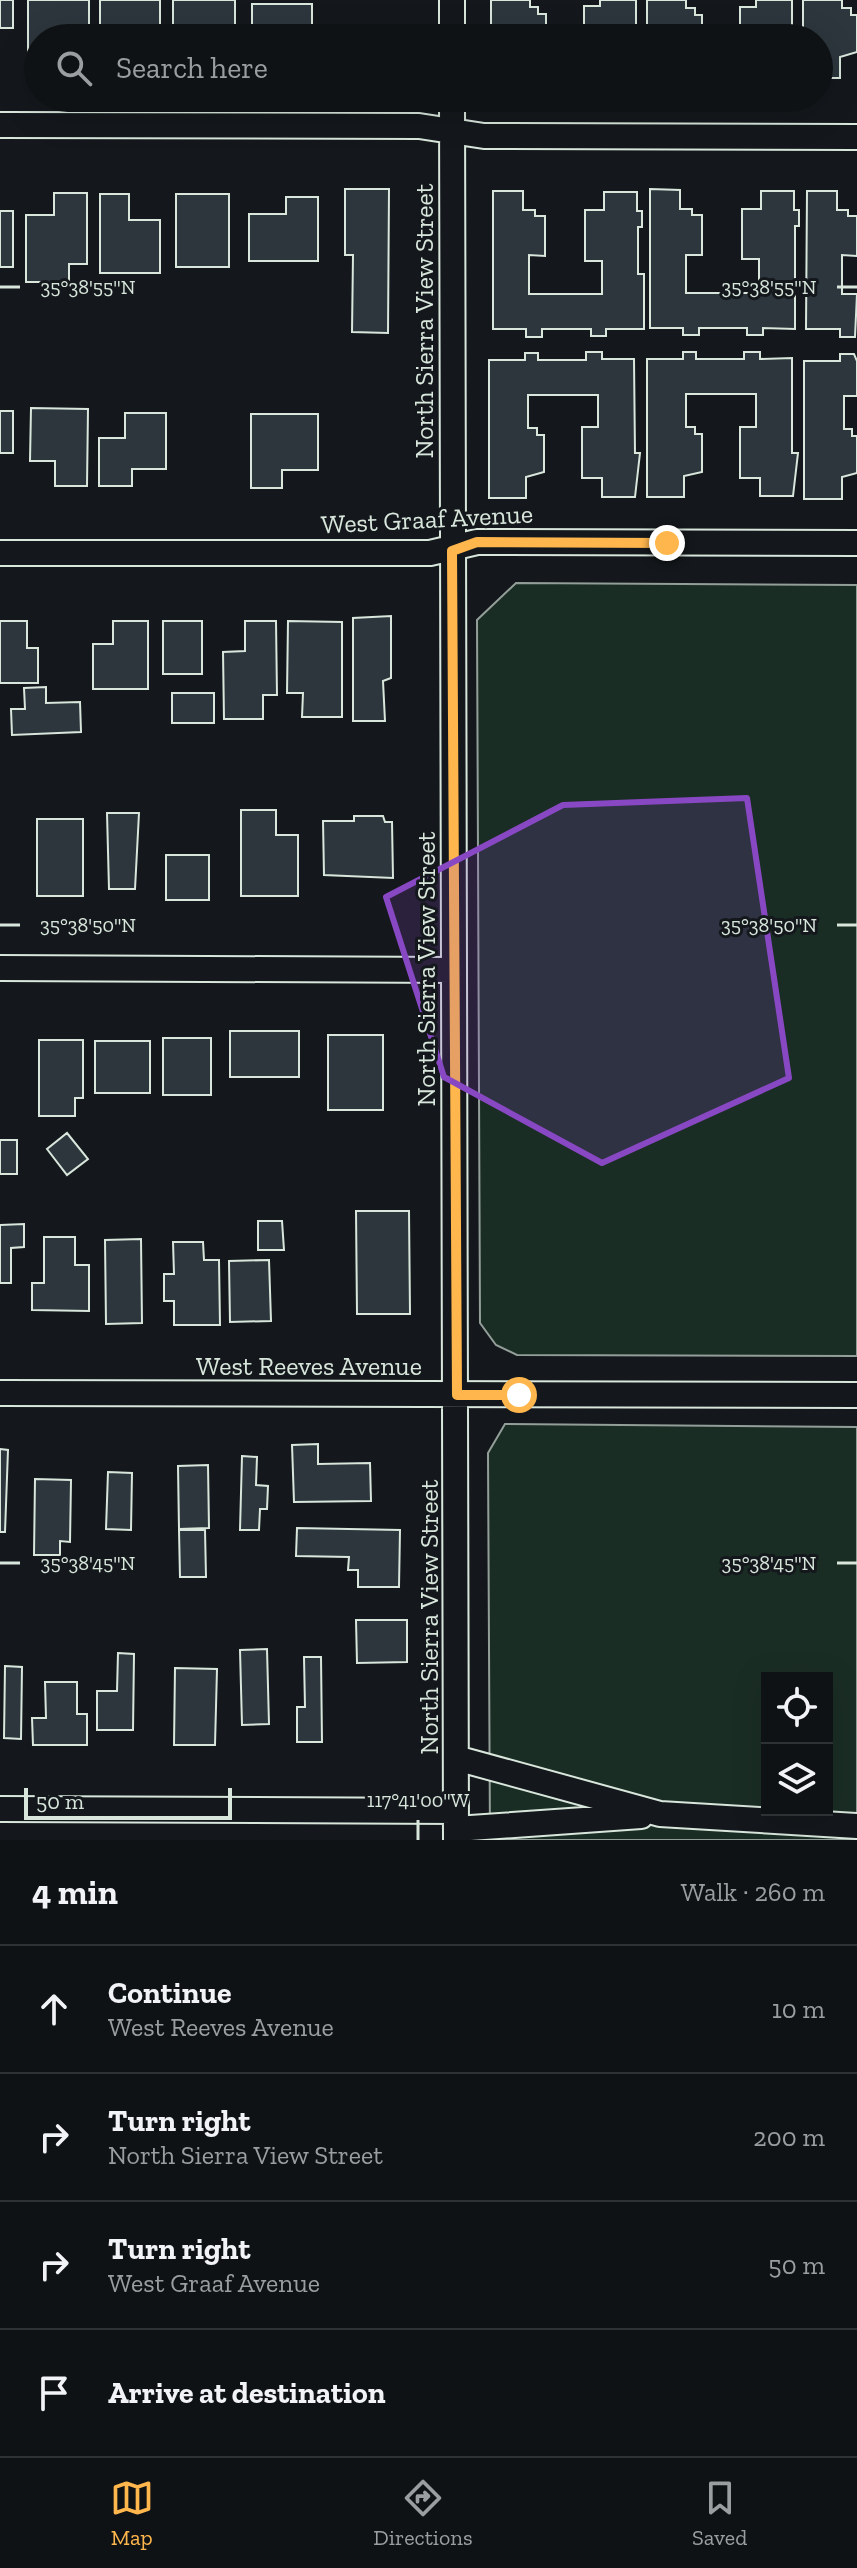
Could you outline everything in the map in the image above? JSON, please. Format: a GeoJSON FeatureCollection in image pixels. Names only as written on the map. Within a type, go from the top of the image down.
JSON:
{"type":"FeatureCollection","features":[{"type":"Feature","properties":{"kind":"street"},"geometry":{"type":"LineString","coordinates":[[452,0],[452,24]]}},
{"type":"Feature","properties":{"kind":"street","name":"North Sierra View Street"},"geometry":{"type":"LineString","coordinates":[[452,112],[456,1827]]}},
{"type":"Feature","properties":{"kind":"street"},"geometry":{"type":"LineString","coordinates":[[0,125],[419,126],[484,136],[857,137]]}},
{"type":"Feature","properties":{"kind":"street","name":"West Graaf Avenue"},"geometry":{"type":"LineString","coordinates":[[0,553],[452,551],[477,542],[857,543]]}},
{"type":"Feature","properties":{"kind":"street"},"geometry":{"type":"LineString","coordinates":[[0,968],[454,970]]}},
{"type":"Feature","properties":{"kind":"street","name":"West Reeves Avenue"},"geometry":{"type":"LineString","coordinates":[[0,1393],[857,1395]]}},
{"type":"Feature","properties":{"kind":"street"},"geometry":{"type":"LineString","coordinates":[[456,1758],[660,1814]]}},
{"type":"Feature","properties":{"kind":"street"},"geometry":{"type":"LineString","coordinates":[[0,1809],[456,1827],[660,1814],[857,1826]]}},
{"type":"Feature","properties":{"kind":"highlighted area"},"geometry":{"type":"Polygon","coordinates":[[[747,798],[789,1078],[602,1163],[444,1077],[386,897],[563,805],[747,798]]]}},
{"type":"Feature","properties":{"kind":"green space"},"geometry":{"type":"Polygon","coordinates":[[[516,583],[857,585],[857,1356],[517,1355],[496,1345],[480,1323],[477,620],[516,583]]]}},
{"type":"Feature","properties":{"kind":"green space"},"geometry":{"type":"Polygon","coordinates":[[[505,1424],[857,1427],[857,1840],[490,1840],[488,1453],[505,1424]]]}},
{"type":"Feature","properties":{"kind":"building"},"geometry":{"type":"Polygon","coordinates":[[[0,0],[13,0],[13,28],[0,28],[0,0]]]}},
{"type":"Feature","properties":{"kind":"building"},"geometry":{"type":"Polygon","coordinates":[[[28,0],[89,0],[89,24],[28,24],[28,0]]]}},
{"type":"Feature","properties":{"kind":"building"},"geometry":{"type":"Polygon","coordinates":[[[100,0],[160,0],[160,24],[100,24],[100,0]]]}},
{"type":"Feature","properties":{"kind":"building"},"geometry":{"type":"Polygon","coordinates":[[[173,0],[235,0],[235,24],[173,24],[173,0]]]}},
{"type":"Feature","properties":{"kind":"building"},"geometry":{"type":"Polygon","coordinates":[[[491,0],[530,0],[530,7],[538,7],[538,14],[546,14],[546,24],[491,24],[491,0]]]}},
{"type":"Feature","properties":{"kind":"building"},"geometry":{"type":"Polygon","coordinates":[[[600,0],[636,0],[636,24],[584,24],[584,6],[600,6],[600,0]]]}},
{"type":"Feature","properties":{"kind":"building"},"geometry":{"type":"Polygon","coordinates":[[[647,0],[686,0],[686,8],[695,8],[695,15],[702,15],[702,24],[647,24],[647,0]]]}},
{"type":"Feature","properties":{"kind":"building"},"geometry":{"type":"Polygon","coordinates":[[[756,0],[792,0],[792,24],[740,24],[740,7],[756,7],[756,0]]]}},
{"type":"Feature","properties":{"kind":"building"},"geometry":{"type":"Polygon","coordinates":[[[803,0],[842,0],[842,8],[851,8],[851,15],[857,15],[857,52],[840,57],[840,78],[833,78],[833,24],[803,24],[803,0]]]}},
{"type":"Feature","properties":{"kind":"building"},"geometry":{"type":"Polygon","coordinates":[[[252,4],[312,4],[312,24],[252,24],[252,4]]]}},
{"type":"Feature","properties":{"kind":"building"},"geometry":{"type":"Polygon","coordinates":[[[345,189],[389,189],[388,333],[352,332],[353,255],[345,255],[345,189]]]}},
{"type":"Feature","properties":{"kind":"building"},"geometry":{"type":"Polygon","coordinates":[[[650,189],[680,190],[680,209],[692,209],[692,215],[702,215],[702,255],[686,255],[686,293],[759,293],[759,259],[742,259],[742,209],[761,209],[761,191],[794,191],[794,210],[799,210],[799,226],[795,226],[795,329],[763,328],[763,335],[747,335],[747,328],[699,328],[699,335],[683,335],[683,328],[650,328],[650,189]]]}},
{"type":"Feature","properties":{"kind":"building"},"geometry":{"type":"Polygon","coordinates":[[[493,191],[523,191],[523,210],[535,210],[535,216],[545,216],[545,256],[529,255],[529,294],[602,294],[602,261],[585,261],[585,210],[604,210],[604,192],[637,192],[637,211],[642,211],[642,227],[638,227],[638,274],[644,274],[644,329],[606,329],[606,336],[591,336],[591,329],[542,329],[542,337],[526,337],[526,329],[493,329],[493,191]]]}},
{"type":"Feature","properties":{"kind":"building"},"geometry":{"type":"Polygon","coordinates":[[[807,191],[837,191],[837,210],[848,210],[848,216],[857,216],[857,256],[842,255],[842,294],[857,294],[855,337],[840,337],[840,329],[806,329],[807,191]]]}},
{"type":"Feature","properties":{"kind":"building"},"geometry":{"type":"Polygon","coordinates":[[[54,193],[87,193],[87,264],[69,264],[69,282],[26,282],[26,215],[54,215],[54,193]]]}},
{"type":"Feature","properties":{"kind":"building"},"geometry":{"type":"Polygon","coordinates":[[[100,194],[129,194],[129,220],[160,220],[160,273],[100,273],[100,194]]]}},
{"type":"Feature","properties":{"kind":"building"},"geometry":{"type":"Polygon","coordinates":[[[176,194],[229,194],[229,267],[176,267],[176,194]]]}},
{"type":"Feature","properties":{"kind":"building"},"geometry":{"type":"Polygon","coordinates":[[[286,197],[318,197],[318,261],[249,261],[249,214],[286,214],[286,197]]]}},
{"type":"Feature","properties":{"kind":"building"},"geometry":{"type":"Polygon","coordinates":[[[0,211],[13,211],[13,267],[0,267],[0,211]]]}},
{"type":"Feature","properties":{"kind":"building"},"geometry":{"type":"Polygon","coordinates":[[[586,352],[602,352],[602,359],[634,359],[635,453],[640,453],[635,497],[602,497],[602,478],[582,478],[582,427],[598,427],[598,395],[528,395],[528,428],[537,428],[537,435],[544,435],[544,472],[526,477],[526,498],[489,498],[489,360],[525,360],[525,353],[538,353],[538,360],[586,360],[586,352]]]}},
{"type":"Feature","properties":{"kind":"building"},"geometry":{"type":"Polygon","coordinates":[[[683,352],[696,352],[696,359],[744,359],[744,352],[760,352],[760,359],[792,358],[792,453],[798,453],[793,496],[760,496],[760,478],[740,478],[740,427],[756,427],[756,394],[686,394],[686,427],[695,427],[695,434],[702,434],[702,472],[684,476],[684,497],[647,497],[647,359],[683,359],[683,352]]]}},
{"type":"Feature","properties":{"kind":"building"},"geometry":{"type":"Polygon","coordinates":[[[840,354],[854,354],[857,361],[857,396],[844,396],[844,429],[852,429],[852,436],[857,436],[857,473],[842,477],[842,499],[804,499],[804,361],[840,361],[840,354]]]}},
{"type":"Feature","properties":{"kind":"building"},"geometry":{"type":"Polygon","coordinates":[[[31,408],[88,409],[87,486],[55,486],[55,461],[30,461],[31,408]]]}},
{"type":"Feature","properties":{"kind":"building"},"geometry":{"type":"Polygon","coordinates":[[[0,411],[13,411],[13,453],[0,453],[0,411]]]}},
{"type":"Feature","properties":{"kind":"building"},"geometry":{"type":"Polygon","coordinates":[[[125,413],[166,413],[166,469],[132,469],[132,486],[99,486],[99,438],[125,438],[125,413]]]}},
{"type":"Feature","properties":{"kind":"building"},"geometry":{"type":"Polygon","coordinates":[[[251,414],[318,414],[318,470],[282,470],[282,488],[251,488],[251,414]]]}},
{"type":"Feature","properties":{"kind":"building"},"geometry":{"type":"Polygon","coordinates":[[[391,616],[391,678],[383,681],[385,721],[353,721],[353,618],[391,616]]]}},
{"type":"Feature","properties":{"kind":"building"},"geometry":{"type":"Polygon","coordinates":[[[0,621],[27,621],[27,648],[38,648],[38,683],[0,683],[0,621]]]}},
{"type":"Feature","properties":{"kind":"building"},"geometry":{"type":"Polygon","coordinates":[[[113,621],[148,621],[148,689],[93,689],[93,644],[113,644],[113,621]]]}},
{"type":"Feature","properties":{"kind":"building"},"geometry":{"type":"Polygon","coordinates":[[[163,621],[202,621],[202,674],[163,674],[163,621]]]}},
{"type":"Feature","properties":{"kind":"building"},"geometry":{"type":"Polygon","coordinates":[[[245,621],[276,621],[277,695],[263,695],[263,719],[224,719],[223,652],[245,651],[245,621]]]}},
{"type":"Feature","properties":{"kind":"building"},"geometry":{"type":"Polygon","coordinates":[[[288,621],[342,622],[342,717],[302,717],[303,693],[287,693],[288,621]]]}},
{"type":"Feature","properties":{"kind":"building"},"geometry":{"type":"Polygon","coordinates":[[[46,687],[46,703],[80,702],[81,732],[12,735],[11,709],[25,709],[24,688],[46,687]]]}},
{"type":"Feature","properties":{"kind":"building"},"geometry":{"type":"Polygon","coordinates":[[[172,693],[214,693],[214,723],[172,723],[172,693]]]}},
{"type":"Feature","properties":{"kind":"building"},"geometry":{"type":"Polygon","coordinates":[[[241,810],[276,810],[276,835],[298,835],[298,896],[241,896],[241,810]]]}},
{"type":"Feature","properties":{"kind":"building"},"geometry":{"type":"Polygon","coordinates":[[[107,813],[139,813],[135,889],[109,889],[107,813]]]}},
{"type":"Feature","properties":{"kind":"building"},"geometry":{"type":"Polygon","coordinates":[[[354,816],[383,816],[385,822],[392,822],[393,878],[324,875],[323,821],[354,821],[354,816]]]}},
{"type":"Feature","properties":{"kind":"building"},"geometry":{"type":"Polygon","coordinates":[[[37,819],[83,819],[83,896],[37,896],[37,819]]]}},
{"type":"Feature","properties":{"kind":"building"},"geometry":{"type":"Polygon","coordinates":[[[166,855],[209,855],[209,900],[166,900],[166,855]]]}},
{"type":"Feature","properties":{"kind":"building"},"geometry":{"type":"Polygon","coordinates":[[[230,1031],[299,1031],[299,1077],[230,1077],[230,1031]]]}},
{"type":"Feature","properties":{"kind":"building"},"geometry":{"type":"Polygon","coordinates":[[[328,1035],[383,1035],[383,1110],[328,1110],[328,1035]]]}},
{"type":"Feature","properties":{"kind":"building"},"geometry":{"type":"Polygon","coordinates":[[[163,1038],[211,1038],[211,1095],[163,1095],[163,1038]]]}},
{"type":"Feature","properties":{"kind":"building"},"geometry":{"type":"Polygon","coordinates":[[[39,1040],[83,1040],[83,1098],[75,1098],[75,1116],[39,1116],[39,1040]]]}},
{"type":"Feature","properties":{"kind":"building"},"geometry":{"type":"Polygon","coordinates":[[[95,1041],[150,1041],[150,1093],[95,1093],[95,1041]]]}},
{"type":"Feature","properties":{"kind":"building"},"geometry":{"type":"Polygon","coordinates":[[[67,1133],[88,1159],[67,1175],[47,1149],[67,1133]]]}},
{"type":"Feature","properties":{"kind":"building"},"geometry":{"type":"Polygon","coordinates":[[[0,1140],[17,1140],[17,1174],[0,1174],[0,1140]]]}},
{"type":"Feature","properties":{"kind":"building"},"geometry":{"type":"Polygon","coordinates":[[[356,1211],[409,1211],[410,1314],[357,1314],[356,1211]]]}},
{"type":"Feature","properties":{"kind":"building"},"geometry":{"type":"Polygon","coordinates":[[[258,1221],[282,1221],[284,1250],[258,1250],[258,1221]]]}},
{"type":"Feature","properties":{"kind":"building"},"geometry":{"type":"Polygon","coordinates":[[[24,1224],[24,1247],[11,1248],[11,1283],[0,1283],[0,1225],[24,1224]]]}},
{"type":"Feature","properties":{"kind":"building"},"geometry":{"type":"Polygon","coordinates":[[[44,1237],[75,1237],[75,1265],[89,1265],[89,1311],[32,1310],[32,1283],[44,1283],[44,1237]]]}},
{"type":"Feature","properties":{"kind":"building"},"geometry":{"type":"Polygon","coordinates":[[[141,1239],[142,1323],[106,1324],[105,1240],[141,1239]]]}},
{"type":"Feature","properties":{"kind":"building"},"geometry":{"type":"Polygon","coordinates":[[[173,1242],[203,1242],[204,1260],[219,1260],[220,1325],[174,1325],[174,1301],[164,1301],[164,1274],[174,1274],[173,1242]]]}},
{"type":"Feature","properties":{"kind":"building"},"geometry":{"type":"Polygon","coordinates":[[[269,1260],[271,1321],[230,1322],[229,1261],[269,1260]]]}},
{"type":"Feature","properties":{"kind":"building"},"geometry":{"type":"Polygon","coordinates":[[[318,1444],[318,1464],[370,1463],[371,1501],[294,1502],[292,1445],[318,1444]]]}},
{"type":"Feature","properties":{"kind":"building"},"geometry":{"type":"Polygon","coordinates":[[[0,1449],[8,1450],[5,1532],[0,1532],[0,1449]]]}},
{"type":"Feature","properties":{"kind":"building"},"geometry":{"type":"Polygon","coordinates":[[[242,1456],[257,1457],[256,1485],[268,1486],[267,1509],[260,1509],[259,1530],[240,1530],[242,1456]]]}},
{"type":"Feature","properties":{"kind":"building"},"geometry":{"type":"Polygon","coordinates":[[[208,1465],[209,1528],[179,1529],[178,1466],[208,1465]]]}},
{"type":"Feature","properties":{"kind":"building"},"geometry":{"type":"Polygon","coordinates":[[[108,1472],[132,1473],[131,1530],[106,1529],[108,1472]]]}},
{"type":"Feature","properties":{"kind":"building"},"geometry":{"type":"Polygon","coordinates":[[[35,1479],[71,1480],[70,1542],[60,1541],[60,1555],[34,1555],[35,1479]]]}},
{"type":"Feature","properties":{"kind":"building"},"geometry":{"type":"Polygon","coordinates":[[[297,1528],[400,1530],[399,1587],[358,1587],[358,1570],[348,1570],[349,1557],[296,1556],[297,1528]]]}},
{"type":"Feature","properties":{"kind":"building"},"geometry":{"type":"Polygon","coordinates":[[[179,1530],[205,1530],[206,1577],[180,1577],[179,1530]]]}},
{"type":"Feature","properties":{"kind":"building"},"geometry":{"type":"Polygon","coordinates":[[[356,1620],[407,1620],[407,1662],[357,1663],[356,1620]]]}},
{"type":"Feature","properties":{"kind":"building"},"geometry":{"type":"Polygon","coordinates":[[[267,1649],[269,1724],[242,1725],[240,1650],[267,1649]]]}},
{"type":"Feature","properties":{"kind":"building"},"geometry":{"type":"Polygon","coordinates":[[[118,1653],[134,1654],[133,1730],[97,1730],[97,1691],[117,1691],[118,1653]]]}},
{"type":"Feature","properties":{"kind":"building"},"geometry":{"type":"Polygon","coordinates":[[[304,1657],[321,1657],[322,1742],[297,1742],[297,1707],[305,1707],[304,1657]]]}},
{"type":"Feature","properties":{"kind":"building"},"geometry":{"type":"Polygon","coordinates":[[[5,1666],[22,1667],[21,1739],[4,1738],[5,1666]]]}},
{"type":"Feature","properties":{"kind":"building"},"geometry":{"type":"Polygon","coordinates":[[[175,1668],[217,1669],[215,1745],[174,1745],[175,1668]]]}},
{"type":"Feature","properties":{"kind":"building"},"geometry":{"type":"Polygon","coordinates":[[[45,1682],[77,1682],[77,1714],[87,1714],[87,1745],[33,1745],[32,1718],[46,1718],[45,1682]]]}},
{"type":"Feature","properties":{"kind":"route"},"geometry":{"type":"LineString","coordinates":[[519,1395],[457,1395],[452,551],[477,542],[667,543]]}}]}
